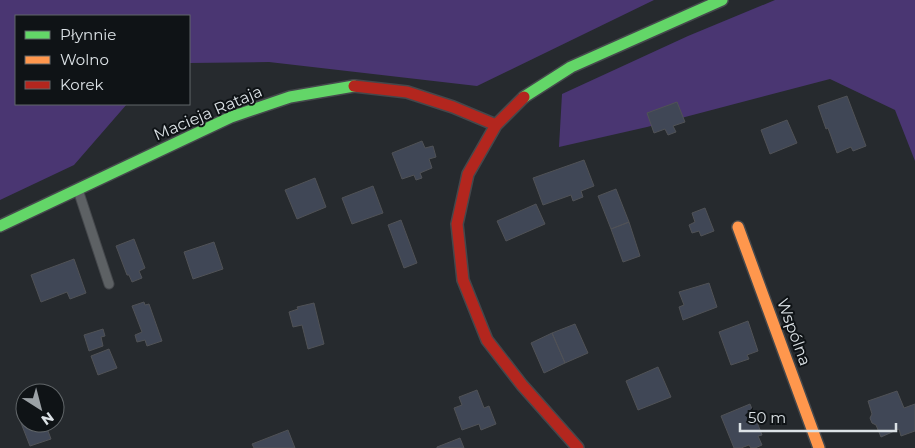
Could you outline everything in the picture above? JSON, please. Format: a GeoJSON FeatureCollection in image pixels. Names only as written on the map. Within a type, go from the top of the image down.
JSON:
{"type":"FeatureCollection","features":[{"type":"Feature","properties":{"kind":"street"},"geometry":{"type":"LineString","coordinates":[[578,448],[522,385],[487,340],[463,280],[458,224],[468,174],[496,125],[527,94],[571,67],[722,0]]}},
{"type":"Feature","properties":{"kind":"street","name":"Macieja Rataja"},"geometry":{"type":"LineString","coordinates":[[0,226],[231,117],[290,97],[352,86],[407,92],[453,107],[496,125]]}},
{"type":"Feature","properties":{"kind":"street","name":"Wspólna"},"geometry":{"type":"LineString","coordinates":[[738,227],[819,448]]}},
{"type":"Feature","properties":{"kind":"lane"},"geometry":{"type":"LineString","coordinates":[[78,190],[109,284]]}},
{"type":"Feature","properties":{"kind":"shaded area"},"geometry":{"type":"Polygon","coordinates":[[[0,0],[654,0],[477,86],[269,62],[190,63],[190,15],[15,15],[15,105],[126,105],[74,165],[0,200],[0,0]]]}},
{"type":"Feature","properties":{"kind":"shaded area"},"geometry":{"type":"Polygon","coordinates":[[[775,0],[915,0],[915,161],[895,110],[830,79],[647,127],[559,147],[562,94],[688,36],[775,0]]]}},
{"type":"Feature","properties":{"kind":"building"},"geometry":{"type":"Polygon","coordinates":[[[847,96],[866,146],[853,151],[851,147],[837,153],[818,106],[847,96]]]}},
{"type":"Feature","properties":{"kind":"building"},"geometry":{"type":"Polygon","coordinates":[[[677,102],[685,122],[673,126],[676,132],[668,135],[665,129],[654,133],[647,113],[677,102]]]}},
{"type":"Feature","properties":{"kind":"building"},"geometry":{"type":"Polygon","coordinates":[[[787,120],[797,143],[770,154],[761,130],[787,120]]]}},
{"type":"Feature","properties":{"kind":"building"},"geometry":{"type":"Polygon","coordinates":[[[422,141],[425,148],[433,146],[436,157],[429,159],[432,168],[420,173],[422,178],[416,180],[414,175],[402,179],[392,153],[422,141]]]}},
{"type":"Feature","properties":{"kind":"building"},"geometry":{"type":"Polygon","coordinates":[[[584,160],[594,186],[581,191],[583,197],[573,201],[571,195],[543,205],[533,178],[584,160]]]}},
{"type":"Feature","properties":{"kind":"building"},"geometry":{"type":"Polygon","coordinates":[[[315,178],[326,207],[297,219],[285,190],[315,178]]]}},
{"type":"Feature","properties":{"kind":"building"},"geometry":{"type":"Polygon","coordinates":[[[373,186],[383,213],[352,224],[342,198],[373,186]]]}},
{"type":"Feature","properties":{"kind":"building"},"geometry":{"type":"Polygon","coordinates":[[[616,189],[629,222],[611,229],[598,196],[616,189]]]}},
{"type":"Feature","properties":{"kind":"building"},"geometry":{"type":"Polygon","coordinates":[[[536,204],[545,224],[506,241],[497,221],[536,204]]]}},
{"type":"Feature","properties":{"kind":"building"},"geometry":{"type":"Polygon","coordinates":[[[705,208],[714,231],[701,236],[699,231],[692,233],[689,225],[695,222],[692,213],[705,208]]]}},
{"type":"Feature","properties":{"kind":"building"},"geometry":{"type":"Polygon","coordinates":[[[401,220],[417,263],[404,268],[388,225],[401,220]]]}},
{"type":"Feature","properties":{"kind":"building"},"geometry":{"type":"Polygon","coordinates":[[[629,222],[640,256],[623,262],[611,229],[629,222]]]}},
{"type":"Feature","properties":{"kind":"building"},"geometry":{"type":"Polygon","coordinates":[[[134,239],[145,268],[139,271],[142,278],[132,282],[129,275],[127,275],[116,246],[134,239]]]}},
{"type":"Feature","properties":{"kind":"building"},"geometry":{"type":"Polygon","coordinates":[[[214,242],[223,269],[193,279],[184,252],[214,242]]]}},
{"type":"Feature","properties":{"kind":"building"},"geometry":{"type":"Polygon","coordinates":[[[74,259],[86,293],[70,299],[67,292],[41,302],[31,275],[74,259]]]}},
{"type":"Feature","properties":{"kind":"building"},"geometry":{"type":"Polygon","coordinates":[[[709,283],[717,307],[683,320],[679,307],[684,305],[679,292],[709,283]]]}},
{"type":"Feature","properties":{"kind":"building"},"geometry":{"type":"Polygon","coordinates":[[[144,302],[145,305],[149,304],[162,341],[147,346],[145,340],[137,342],[135,335],[142,332],[132,306],[144,302]]]}},
{"type":"Feature","properties":{"kind":"building"},"geometry":{"type":"Polygon","coordinates":[[[314,303],[324,344],[308,349],[302,325],[293,327],[289,312],[298,309],[297,307],[314,303]]]}},
{"type":"Feature","properties":{"kind":"building"},"geometry":{"type":"Polygon","coordinates":[[[748,321],[758,351],[747,355],[749,359],[731,365],[719,332],[748,321]]]}},
{"type":"Feature","properties":{"kind":"building"},"geometry":{"type":"Polygon","coordinates":[[[575,324],[588,353],[565,363],[552,333],[575,324]]]}},
{"type":"Feature","properties":{"kind":"building"},"geometry":{"type":"Polygon","coordinates":[[[103,329],[105,336],[101,337],[103,346],[89,351],[84,335],[103,329]]]}},
{"type":"Feature","properties":{"kind":"building"},"geometry":{"type":"Polygon","coordinates":[[[552,333],[565,363],[544,373],[531,343],[552,333]]]}},
{"type":"Feature","properties":{"kind":"building"},"geometry":{"type":"Polygon","coordinates":[[[109,349],[117,368],[98,375],[91,356],[109,349]]]}},
{"type":"Feature","properties":{"kind":"building"},"geometry":{"type":"Polygon","coordinates":[[[658,367],[671,397],[638,410],[626,381],[658,367]]]}},
{"type":"Feature","properties":{"kind":"building"},"geometry":{"type":"Polygon","coordinates":[[[477,390],[484,408],[489,406],[496,424],[481,430],[479,424],[462,430],[454,408],[462,405],[459,397],[477,390]]]}},
{"type":"Feature","properties":{"kind":"building"},"geometry":{"type":"Polygon","coordinates":[[[897,391],[904,408],[915,404],[915,431],[901,436],[899,429],[881,437],[876,425],[872,423],[870,418],[872,414],[868,401],[897,391]]]}},
{"type":"Feature","properties":{"kind":"building"},"geometry":{"type":"Polygon","coordinates":[[[750,404],[762,435],[758,436],[762,445],[755,448],[751,448],[749,445],[734,448],[721,416],[750,404]]]}},
{"type":"Feature","properties":{"kind":"building"},"geometry":{"type":"Polygon","coordinates":[[[288,430],[295,448],[254,448],[252,444],[288,430]]]}},
{"type":"Feature","properties":{"kind":"building"},"geometry":{"type":"Polygon","coordinates":[[[25,433],[49,433],[51,439],[30,446],[25,433]]]}},
{"type":"Feature","properties":{"kind":"building"},"geometry":{"type":"Polygon","coordinates":[[[460,438],[464,448],[437,448],[437,447],[460,438]]]}},
{"type":"Feature","properties":{"kind":"traffic: fast"},"geometry":{"type":"LineString","coordinates":[[524,97],[571,67],[722,0]]}},
{"type":"Feature","properties":{"kind":"traffic: fast"},"geometry":{"type":"LineString","coordinates":[[0,226],[231,117],[290,97],[354,86]]}},
{"type":"Feature","properties":{"kind":"traffic: slow"},"geometry":{"type":"LineString","coordinates":[[738,227],[819,448]]}},
{"type":"Feature","properties":{"kind":"traffic: jam"},"geometry":{"type":"LineString","coordinates":[[354,86],[407,92],[453,107],[496,125]]}},
{"type":"Feature","properties":{"kind":"traffic: jam"},"geometry":{"type":"LineString","coordinates":[[524,97],[496,125],[468,174],[457,224],[463,280],[487,340],[522,385],[578,448]]}}]}
